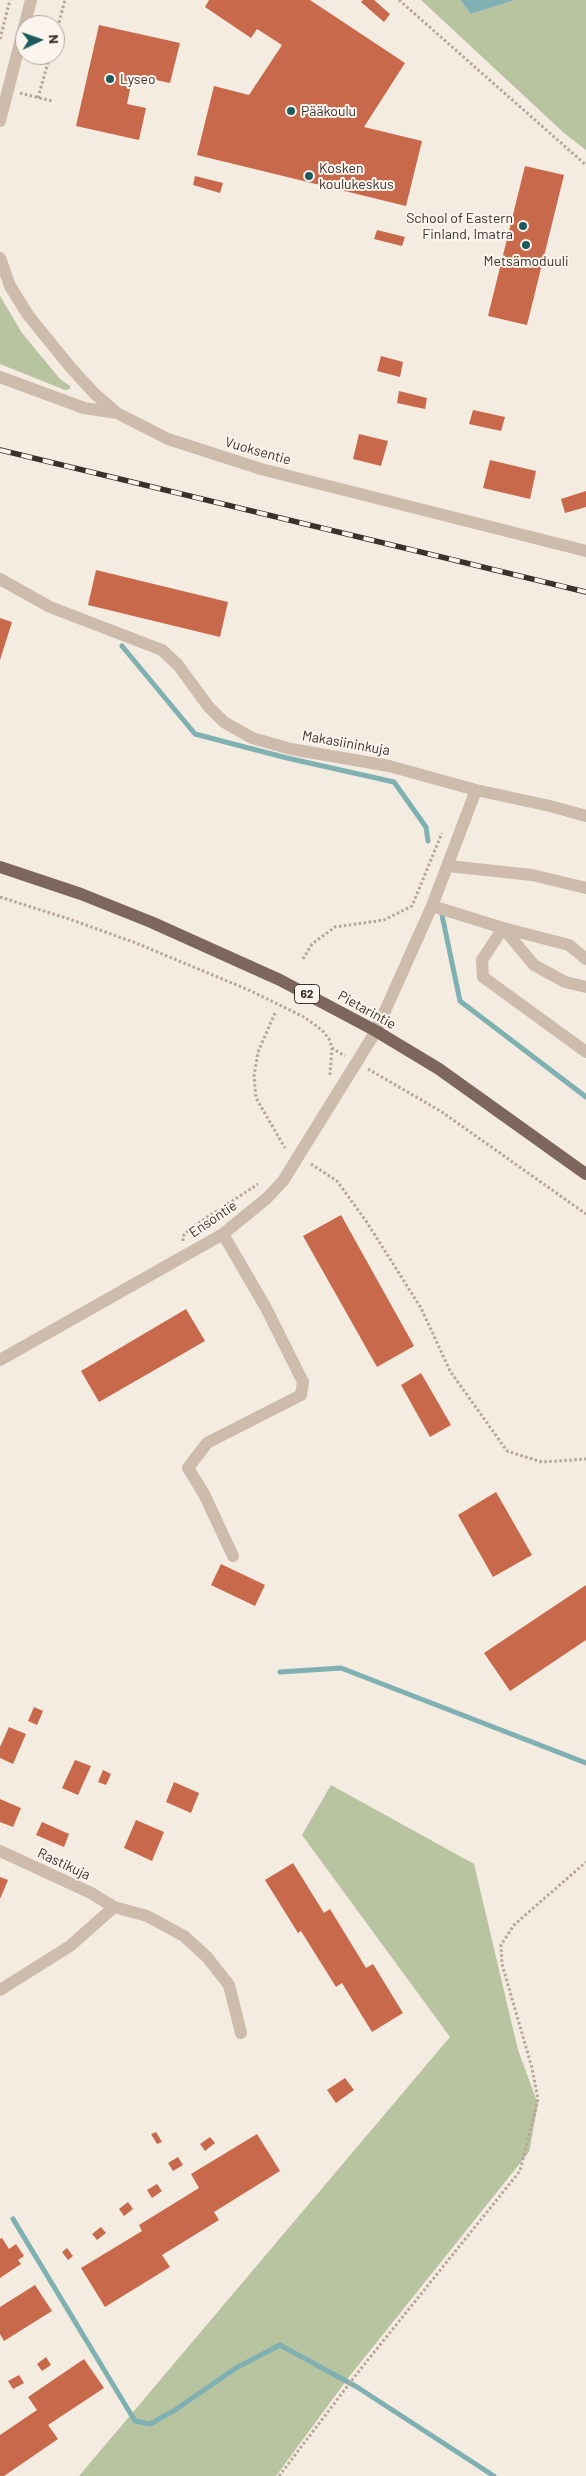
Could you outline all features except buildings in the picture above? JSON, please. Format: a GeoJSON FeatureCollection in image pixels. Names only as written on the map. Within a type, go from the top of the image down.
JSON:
{"type":"FeatureCollection","features":[{"type":"Feature","properties":{"kind":"main road","name":"Pietarintie"},"geometry":{"type":"LineString","coordinates":[[0,867],[81,894],[151,922],[280,980],[376,1031],[439,1069],[586,1174]]}},
{"type":"Feature","properties":{"kind":"street"},"geometry":{"type":"LineString","coordinates":[[0,121],[31,0]]}},
{"type":"Feature","properties":{"kind":"street","name":"Vuoksentie"},"geometry":{"type":"LineString","coordinates":[[0,258],[10,286],[28,314],[70,368],[117,413],[168,439],[261,469],[586,551]]}},
{"type":"Feature","properties":{"kind":"street"},"geometry":{"type":"LineString","coordinates":[[0,377],[84,408],[117,413]]}},
{"type":"Feature","properties":{"kind":"street","name":"Makasiininkuja"},"geometry":{"type":"LineString","coordinates":[[0,579],[50,607],[162,650],[178,665],[208,706],[219,716],[252,738],[291,749],[389,766],[476,790],[586,816]]}},
{"type":"Feature","properties":{"kind":"street"},"geometry":{"type":"LineString","coordinates":[[376,1031],[432,906],[476,790]]}},
{"type":"Feature","properties":{"kind":"street"},"geometry":{"type":"LineString","coordinates":[[448,866],[532,874],[586,888]]}},
{"type":"Feature","properties":{"kind":"street"},"geometry":{"type":"LineString","coordinates":[[432,906],[503,928],[569,945],[586,959]]}},
{"type":"Feature","properties":{"kind":"street"},"geometry":{"type":"LineString","coordinates":[[503,928],[534,964],[565,982],[586,987]]}},
{"type":"Feature","properties":{"kind":"street"},"geometry":{"type":"LineString","coordinates":[[503,928],[482,960],[483,977],[586,1052]]}},
{"type":"Feature","properties":{"kind":"street","name":"Ensontie"},"geometry":{"type":"LineString","coordinates":[[0,1360],[223,1234],[267,1198],[284,1180],[355,1061],[376,1031]]}},
{"type":"Feature","properties":{"kind":"street"},"geometry":{"type":"LineString","coordinates":[[223,1234],[266,1308],[303,1382],[301,1395],[208,1443],[188,1468],[204,1494],[233,1556]]}},
{"type":"Feature","properties":{"kind":"street","name":"Rastikuja"},"geometry":{"type":"LineString","coordinates":[[0,1851],[91,1893],[114,1907],[147,1916],[184,1936],[207,1957],[230,1985],[241,2034]]}},
{"type":"Feature","properties":{"kind":"street"},"geometry":{"type":"LineString","coordinates":[[0,1990],[70,1946],[114,1907]]}},
{"type":"Feature","properties":{"kind":"path"},"geometry":{"type":"LineString","coordinates":[[0,39],[10,0]]}},
{"type":"Feature","properties":{"kind":"path"},"geometry":{"type":"LineString","coordinates":[[61,15],[65,0]]}},
{"type":"Feature","properties":{"kind":"path"},"geometry":{"type":"LineString","coordinates":[[399,0],[586,165]]}},
{"type":"Feature","properties":{"kind":"path"},"geometry":{"type":"LineString","coordinates":[[38,98],[47,65]]}},
{"type":"Feature","properties":{"kind":"path"},"geometry":{"type":"LineString","coordinates":[[8,90],[52,101]]}},
{"type":"Feature","properties":{"kind":"path"},"geometry":{"type":"LineString","coordinates":[[303,959],[312,944],[335,927],[384,920],[412,906],[442,832]]}},
{"type":"Feature","properties":{"kind":"path"},"geometry":{"type":"LineString","coordinates":[[0,897],[136,943],[251,991],[304,1017],[322,1030],[329,1039],[332,1048],[332,1065],[329,1079]]}},
{"type":"Feature","properties":{"kind":"path"},"geometry":{"type":"LineString","coordinates":[[275,1013],[258,1052],[254,1076],[256,1098],[285,1148]]}},
{"type":"Feature","properties":{"kind":"path"},"geometry":{"type":"LineString","coordinates":[[332,1048],[442,1112],[586,1214]]}},
{"type":"Feature","properties":{"kind":"path"},"geometry":{"type":"LineString","coordinates":[[281,1156],[290,1140]]}},
{"type":"Feature","properties":{"kind":"path"},"geometry":{"type":"LineString","coordinates":[[299,1156],[337,1181],[366,1221],[421,1308],[450,1371],[507,1451],[542,1462],[586,1459]]}},
{"type":"Feature","properties":{"kind":"path"},"geometry":{"type":"LineString","coordinates":[[184,1256],[183,1236],[191,1228],[250,1191],[262,1180]]}},
{"type":"Feature","properties":{"kind":"path"},"geometry":{"type":"LineString","coordinates":[[279,2476],[360,2371],[520,2171],[538,2099],[532,2068],[502,1964],[500,1945],[514,1926],[586,1862]]}},
{"type":"Feature","properties":{"kind":"green space"},"geometry":{"type":"Polygon","coordinates":[[[421,0],[460,0],[471,14],[515,0],[586,0],[586,150],[564,133],[421,0]]]}},
{"type":"Feature","properties":{"kind":"green space"},"geometry":{"type":"Polygon","coordinates":[[[0,296],[22,333],[60,379],[70,386],[70,389],[65,390],[0,364],[0,296]]]}},
{"type":"Feature","properties":{"kind":"green space"},"geometry":{"type":"Polygon","coordinates":[[[331,1785],[474,1864],[518,2050],[538,2104],[529,2152],[349,2377],[276,2476],[79,2476],[450,2037],[302,1835],[331,1785]]]}},
{"type":"Feature","properties":{"kind":"water"},"geometry":{"type":"Polygon","coordinates":[[[460,0],[515,0],[471,14],[460,0]]]}},
{"type":"Feature","properties":{"kind":"waterway"},"geometry":{"type":"LineString","coordinates":[[122,646],[195,734],[287,758],[394,782],[426,827],[428,841]]}},
{"type":"Feature","properties":{"kind":"waterway"},"geometry":{"type":"LineString","coordinates":[[442,915],[460,1001],[586,1097]]}},
{"type":"Feature","properties":{"kind":"waterway"},"geometry":{"type":"LineString","coordinates":[[280,1672],[341,1668],[586,1763]]}},
{"type":"Feature","properties":{"kind":"waterway"},"geometry":{"type":"LineString","coordinates":[[13,2219],[135,2421],[150,2424],[175,2410],[236,2368],[280,2345],[357,2387],[494,2476]]}},
{"type":"Feature","properties":{"kind":"railway"},"geometry":{"type":"LineString","coordinates":[[0,450],[586,592]]}},
{"type":"Feature","properties":{"kind":"place","name":"Lyseo"},"geometry":{"type":"Point","coordinates":[110,79]}},
{"type":"Feature","properties":{"kind":"place","name":"Pääkoulu"},"geometry":{"type":"Point","coordinates":[291,111]}},
{"type":"Feature","properties":{"kind":"place","name":"Kosken koulukeskus"},"geometry":{"type":"Point","coordinates":[309,176]}},
{"type":"Feature","properties":{"kind":"place","name":"School of Eastern Finland, Imatra"},"geometry":{"type":"Point","coordinates":[523,226]}},
{"type":"Feature","properties":{"kind":"place","name":"Metsämoduuli"},"geometry":{"type":"Point","coordinates":[526,245]}}]}
